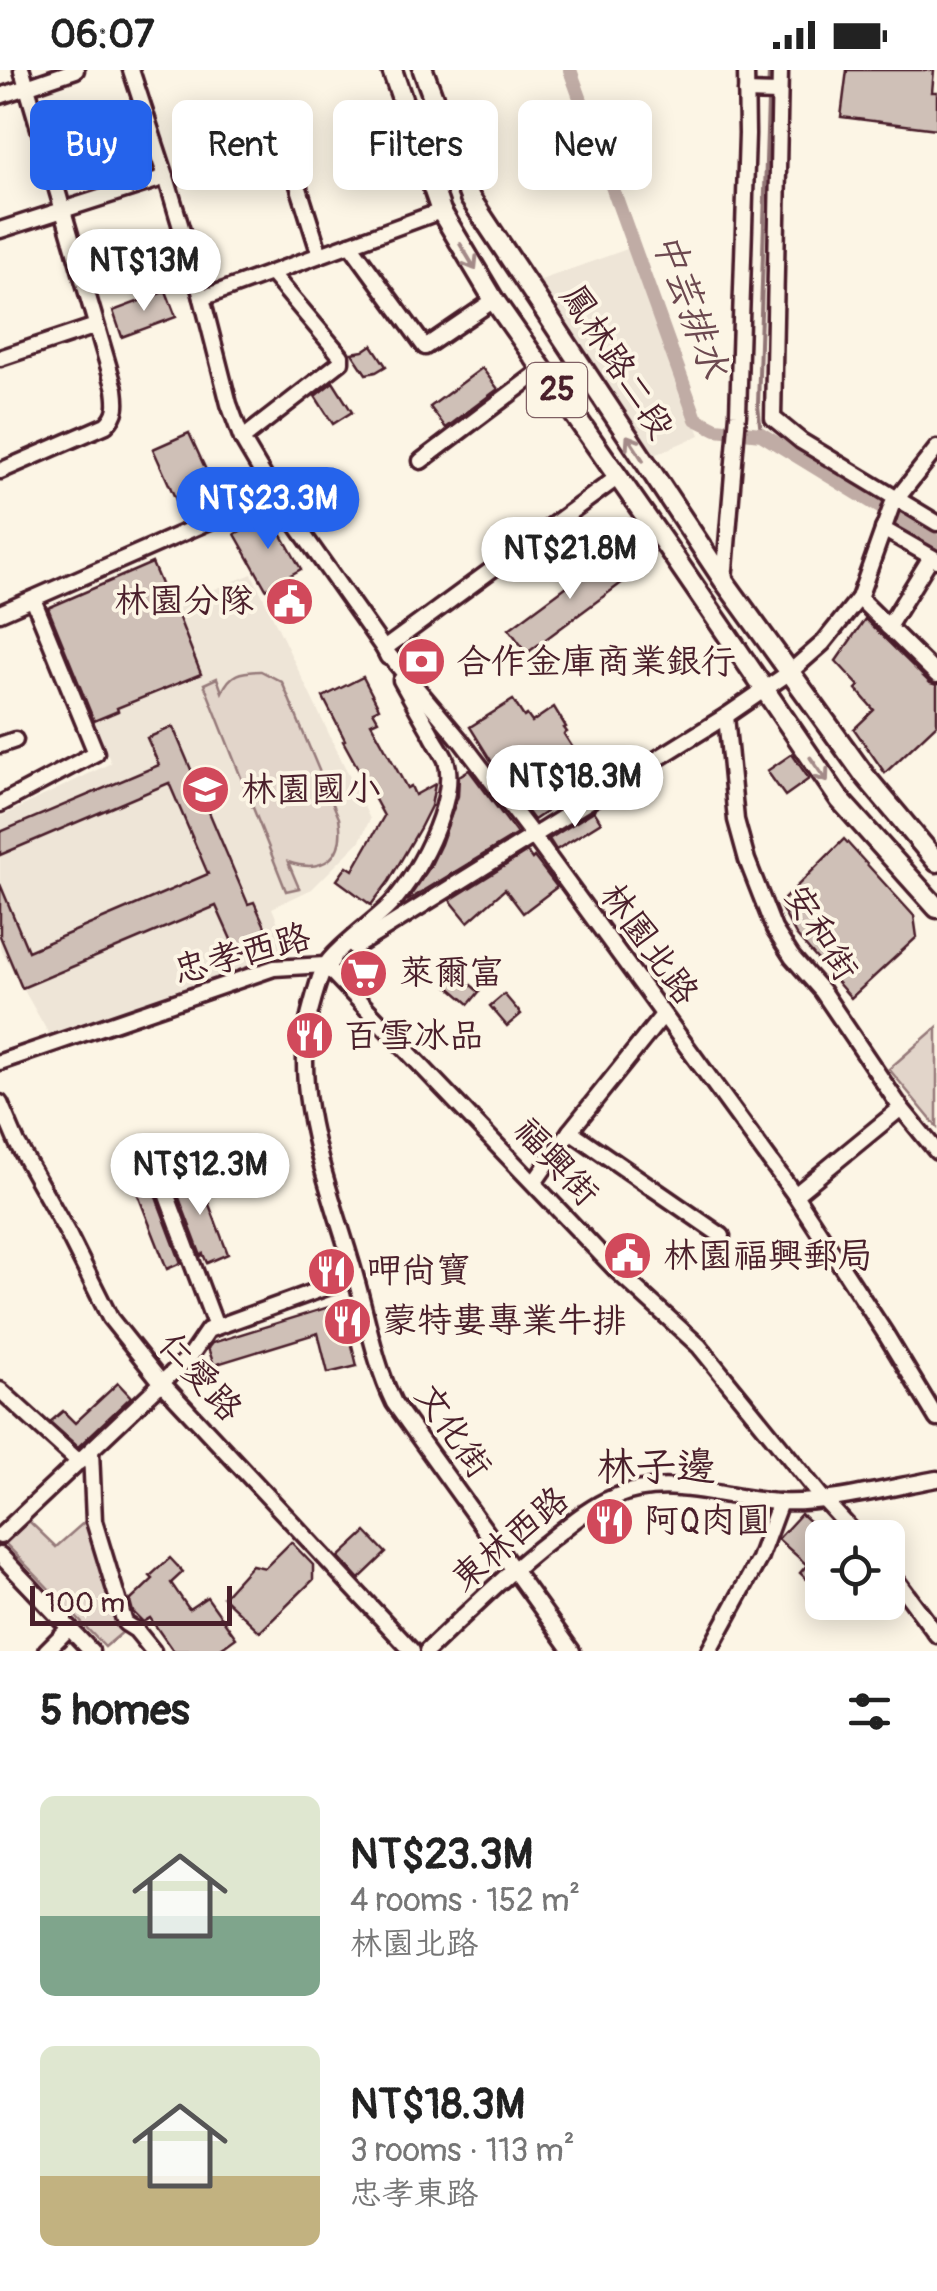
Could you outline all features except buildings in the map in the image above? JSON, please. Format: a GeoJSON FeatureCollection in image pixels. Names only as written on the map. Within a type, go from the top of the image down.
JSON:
{"type":"FeatureCollection","features":[{"type":"Feature","properties":{"kind":"main road","name":"鳳林路二段"},"geometry":{"type":"LineString","coordinates":[[392,70],[441,211],[494,300],[764,690]]}},
{"type":"Feature","properties":{"kind":"main road","name":"鳳林路二段"},"geometry":{"type":"LineString","coordinates":[[423,70],[470,198],[724,581],[790,672]]}},
{"type":"Feature","properties":{"kind":"main road","name":"25"},"geometry":{"type":"LineString","coordinates":[[790,672],[866,776],[937,862]]}},
{"type":"Feature","properties":{"kind":"main road","name":"25"},"geometry":{"type":"LineString","coordinates":[[764,690],[840,800],[937,908]]}},
{"type":"Feature","properties":{"kind":"street"},"geometry":{"type":"LineString","coordinates":[[0,470],[106,424],[116,412],[114,389],[22,70]]}},
{"type":"Feature","properties":{"kind":"street"},"geometry":{"type":"LineString","coordinates":[[0,96],[76,70]]}},
{"type":"Feature","properties":{"kind":"street","name":"林園北路"},"geometry":{"type":"LineString","coordinates":[[131,70],[242,440],[274,493],[384,649],[534,837],[794,1195],[937,1419]]}},
{"type":"Feature","properties":{"kind":"street"},"geometry":{"type":"LineString","coordinates":[[724,581],[737,428],[746,70]]}},
{"type":"Feature","properties":{"kind":"street"},"geometry":{"type":"LineString","coordinates":[[780,70],[774,93],[772,418],[895,502],[937,524]]}},
{"type":"Feature","properties":{"kind":"street"},"geometry":{"type":"LineString","coordinates":[[746,92],[774,93]]}},
{"type":"Feature","properties":{"kind":"street"},"geometry":{"type":"LineString","coordinates":[[0,230],[166,177]]}},
{"type":"Feature","properties":{"kind":"street"},"geometry":{"type":"LineString","coordinates":[[300,190],[320,255]]}},
{"type":"Feature","properties":{"kind":"street"},"geometry":{"type":"LineString","coordinates":[[202,298],[441,211]]}},
{"type":"Feature","properties":{"kind":"street"},"geometry":{"type":"LineString","coordinates":[[350,244],[426,347],[494,300]]}},
{"type":"Feature","properties":{"kind":"street"},"geometry":{"type":"LineString","coordinates":[[242,440],[341,362],[341,356],[272,274]]}},
{"type":"Feature","properties":{"kind":"street"},"geometry":{"type":"LineString","coordinates":[[0,358],[96,326]]}},
{"type":"Feature","properties":{"kind":"street"},"geometry":{"type":"LineString","coordinates":[[421,461],[542,369]]}},
{"type":"Feature","properties":{"kind":"street","name":"忠孝西路"},"geometry":{"type":"LineString","coordinates":[[0,1062],[274,968],[325,965],[726,716],[790,672],[823,643],[858,598],[895,502],[937,448]]}},
{"type":"Feature","properties":{"kind":"street"},"geometry":{"type":"LineString","coordinates":[[325,965],[394,902],[426,852],[443,813],[449,786],[446,761],[384,649],[618,477]]}},
{"type":"Feature","properties":{"kind":"street"},"geometry":{"type":"LineString","coordinates":[[0,614],[274,493]]}},
{"type":"Feature","properties":{"kind":"street"},"geometry":{"type":"LineString","coordinates":[[884,524],[934,558],[888,627]]}},
{"type":"Feature","properties":{"kind":"street"},"geometry":{"type":"LineString","coordinates":[[858,598],[937,675]]}},
{"type":"Feature","properties":{"kind":"street"},"geometry":{"type":"LineString","coordinates":[[0,804],[96,753],[34,599]]}},
{"type":"Feature","properties":{"kind":"street","name":"安和街"},"geometry":{"type":"LineString","coordinates":[[726,716],[736,820],[768,914],[792,957],[822,991],[901,1108],[937,1152]]}},
{"type":"Feature","properties":{"kind":"street","name":"福興街"},"geometry":{"type":"LineString","coordinates":[[325,965],[617,1270],[700,1346],[842,1520]]}},
{"type":"Feature","properties":{"kind":"street","name":"文化街"},"geometry":{"type":"LineString","coordinates":[[325,965],[306,1032],[304,1074],[324,1176],[383,1380],[394,1403],[572,1651]]}},
{"type":"Feature","properties":{"kind":"street"},"geometry":{"type":"LineString","coordinates":[[534,1184],[570,1131],[663,1015]]}},
{"type":"Feature","properties":{"kind":"street","name":"仁愛路"},"geometry":{"type":"LineString","coordinates":[[0,1103],[17,1144],[110,1318],[161,1382],[412,1651]]}},
{"type":"Feature","properties":{"kind":"street"},"geometry":{"type":"LineString","coordinates":[[794,1195],[901,1108]]}},
{"type":"Feature","properties":{"kind":"street"},"geometry":{"type":"LineString","coordinates":[[570,1131],[722,1236]]}},
{"type":"Feature","properties":{"kind":"street"},"geometry":{"type":"LineString","coordinates":[[160,1177],[216,1327]]}},
{"type":"Feature","properties":{"kind":"street"},"geometry":{"type":"LineString","coordinates":[[0,1536],[191,1355],[208,1330],[356,1276]]}},
{"type":"Feature","properties":{"kind":"street"},"geometry":{"type":"LineString","coordinates":[[0,1390],[78,1462]]}},
{"type":"Feature","properties":{"kind":"street"},"geometry":{"type":"LineString","coordinates":[[91,1450],[92,1503],[100,1544],[125,1623],[153,1651]]}},
{"type":"Feature","properties":{"kind":"street","name":"東林西路"},"geometry":{"type":"LineString","coordinates":[[428,1651],[513,1569],[582,1514],[616,1496],[652,1487],[696,1488],[780,1502],[937,1480]]}},
{"type":"Feature","properties":{"kind":"street"},"geometry":{"type":"LineString","coordinates":[[712,1650],[758,1559],[780,1502]]}},
{"type":"Feature","properties":{"kind":"street"},"geometry":{"type":"LineString","coordinates":[[0,1555],[90,1651]]}},
{"type":"Feature","properties":{"kind":"street"},"geometry":{"type":"LineString","coordinates":[[905,1592],[937,1636]]}},
{"type":"Feature","properties":{"kind":"street"},"geometry":{"type":"LineString","coordinates":[[46,1651],[68,1628]]}},
{"type":"Feature","properties":{"kind":"shaded area"},"geometry":{"type":"Polygon","coordinates":[[[630,248],[700,435],[654,455],[538,281],[630,248]]]}},
{"type":"Feature","properties":{"kind":"shaded area","name":"林園國小"},"geometry":{"type":"Polygon","coordinates":[[[252,574],[370,819],[360,841],[312,889],[272,908],[290,952],[50,1036],[0,948],[0,817],[111,763],[66,650],[252,574]]]}},
{"type":"Feature","properties":{"kind":"shaded area"},"geometry":{"type":"Polygon","coordinates":[[[261,671],[282,682],[339,818],[339,843],[330,859],[312,866],[288,862],[299,888],[286,891],[204,684],[217,678],[222,692],[237,674],[261,671]]]}},
{"type":"Feature","properties":{"kind":"shaded area"},"geometry":{"type":"Polygon","coordinates":[[[937,1027],[937,1127],[889,1069],[937,1027]]]}},
{"type":"Feature","properties":{"kind":"shaded area"},"geometry":{"type":"Polygon","coordinates":[[[90,1517],[124,1631],[105,1647],[5,1543],[29,1521],[56,1547],[90,1517]]]}},
{"type":"Feature","properties":{"kind":"waterway","name":"中芸排水"},"geometry":{"type":"LineString","coordinates":[[570,70],[696,419],[716,429],[761,434],[937,542]]}},
{"type":"Feature","properties":{"kind":"waterway"},"geometry":{"type":"LineString","coordinates":[[761,434],[758,405],[769,70]]}},
{"type":"Feature","properties":{"kind":"place","name":"林園分隊"},"geometry":{"type":"Point","coordinates":[289,601]}},
{"type":"Feature","properties":{"kind":"place","name":"合作金庫商業銀行"},"geometry":{"type":"Point","coordinates":[421,662]}},
{"type":"Feature","properties":{"kind":"place","name":"林園國小"},"geometry":{"type":"Point","coordinates":[206,790]}},
{"type":"Feature","properties":{"kind":"place","name":"萊爾富"},"geometry":{"type":"Point","coordinates":[364,973]}},
{"type":"Feature","properties":{"kind":"place","name":"百雪冰品"},"geometry":{"type":"Point","coordinates":[309,1036]}},
{"type":"Feature","properties":{"kind":"place","name":"林園福興郵局"},"geometry":{"type":"Point","coordinates":[628,1256]}},
{"type":"Feature","properties":{"kind":"place","name":"呷尚寶"},"geometry":{"type":"Point","coordinates":[331,1271]}},
{"type":"Feature","properties":{"kind":"place","name":"蒙特婁專業牛排"},"geometry":{"type":"Point","coordinates":[347,1321]}},
{"type":"Feature","properties":{"kind":"place","name":"阿Q肉圓"},"geometry":{"type":"Point","coordinates":[609,1521]}},
{"type":"Feature","properties":{"kind":"district","name":"林子邊"},"geometry":{"type":"Point","coordinates":[656,1467]}}]}
